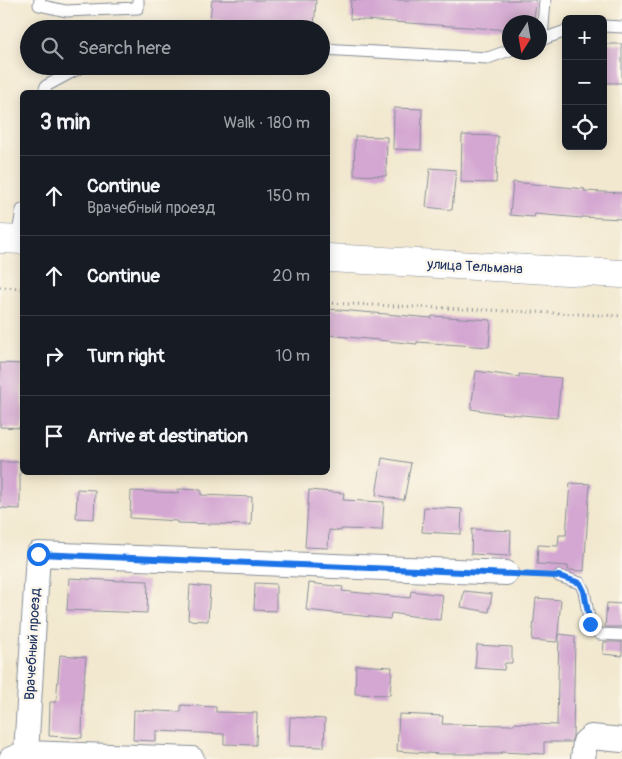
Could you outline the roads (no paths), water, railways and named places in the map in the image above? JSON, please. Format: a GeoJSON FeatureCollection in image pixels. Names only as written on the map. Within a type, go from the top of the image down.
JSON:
{"type":"FeatureCollection","features":[{"type":"Feature","properties":{"kind":"street","name":"улица Тельмана"},"geometry":{"type":"LineString","coordinates":[[330,258],[622,274]]}},
{"type":"Feature","properties":{"kind":"street","name":"Врачебный проезд"},"geometry":{"type":"LineString","coordinates":[[192,759],[18,756],[38,554],[506,573]]}},
{"type":"Feature","properties":{"kind":"street"},"geometry":{"type":"LineString","coordinates":[[583,759],[585,742],[592,737],[622,740]]}},
{"type":"Feature","properties":{"kind":"lane"},"geometry":{"type":"LineString","coordinates":[[40,0],[39,5],[66,11],[138,8],[138,0]]}},
{"type":"Feature","properties":{"kind":"lane"},"geometry":{"type":"LineString","coordinates":[[544,15],[545,0]]}},
{"type":"Feature","properties":{"kind":"lane"},"geometry":{"type":"LineString","coordinates":[[607,26],[622,27]]}},
{"type":"Feature","properties":{"kind":"lane"},"geometry":{"type":"LineString","coordinates":[[547,38],[562,32]]}},
{"type":"Feature","properties":{"kind":"lane"},"geometry":{"type":"LineString","coordinates":[[330,49],[488,58],[502,53]]}},
{"type":"Feature","properties":{"kind":"lane"},"geometry":{"type":"LineString","coordinates":[[45,90],[46,86],[66,75]]}},
{"type":"Feature","properties":{"kind":"lane"},"geometry":{"type":"LineString","coordinates":[[13,240],[20,217]]}},
{"type":"Feature","properties":{"kind":"lane"},"geometry":{"type":"LineString","coordinates":[[559,576],[580,583],[584,591],[590,624],[599,634],[622,635]]}}]}
